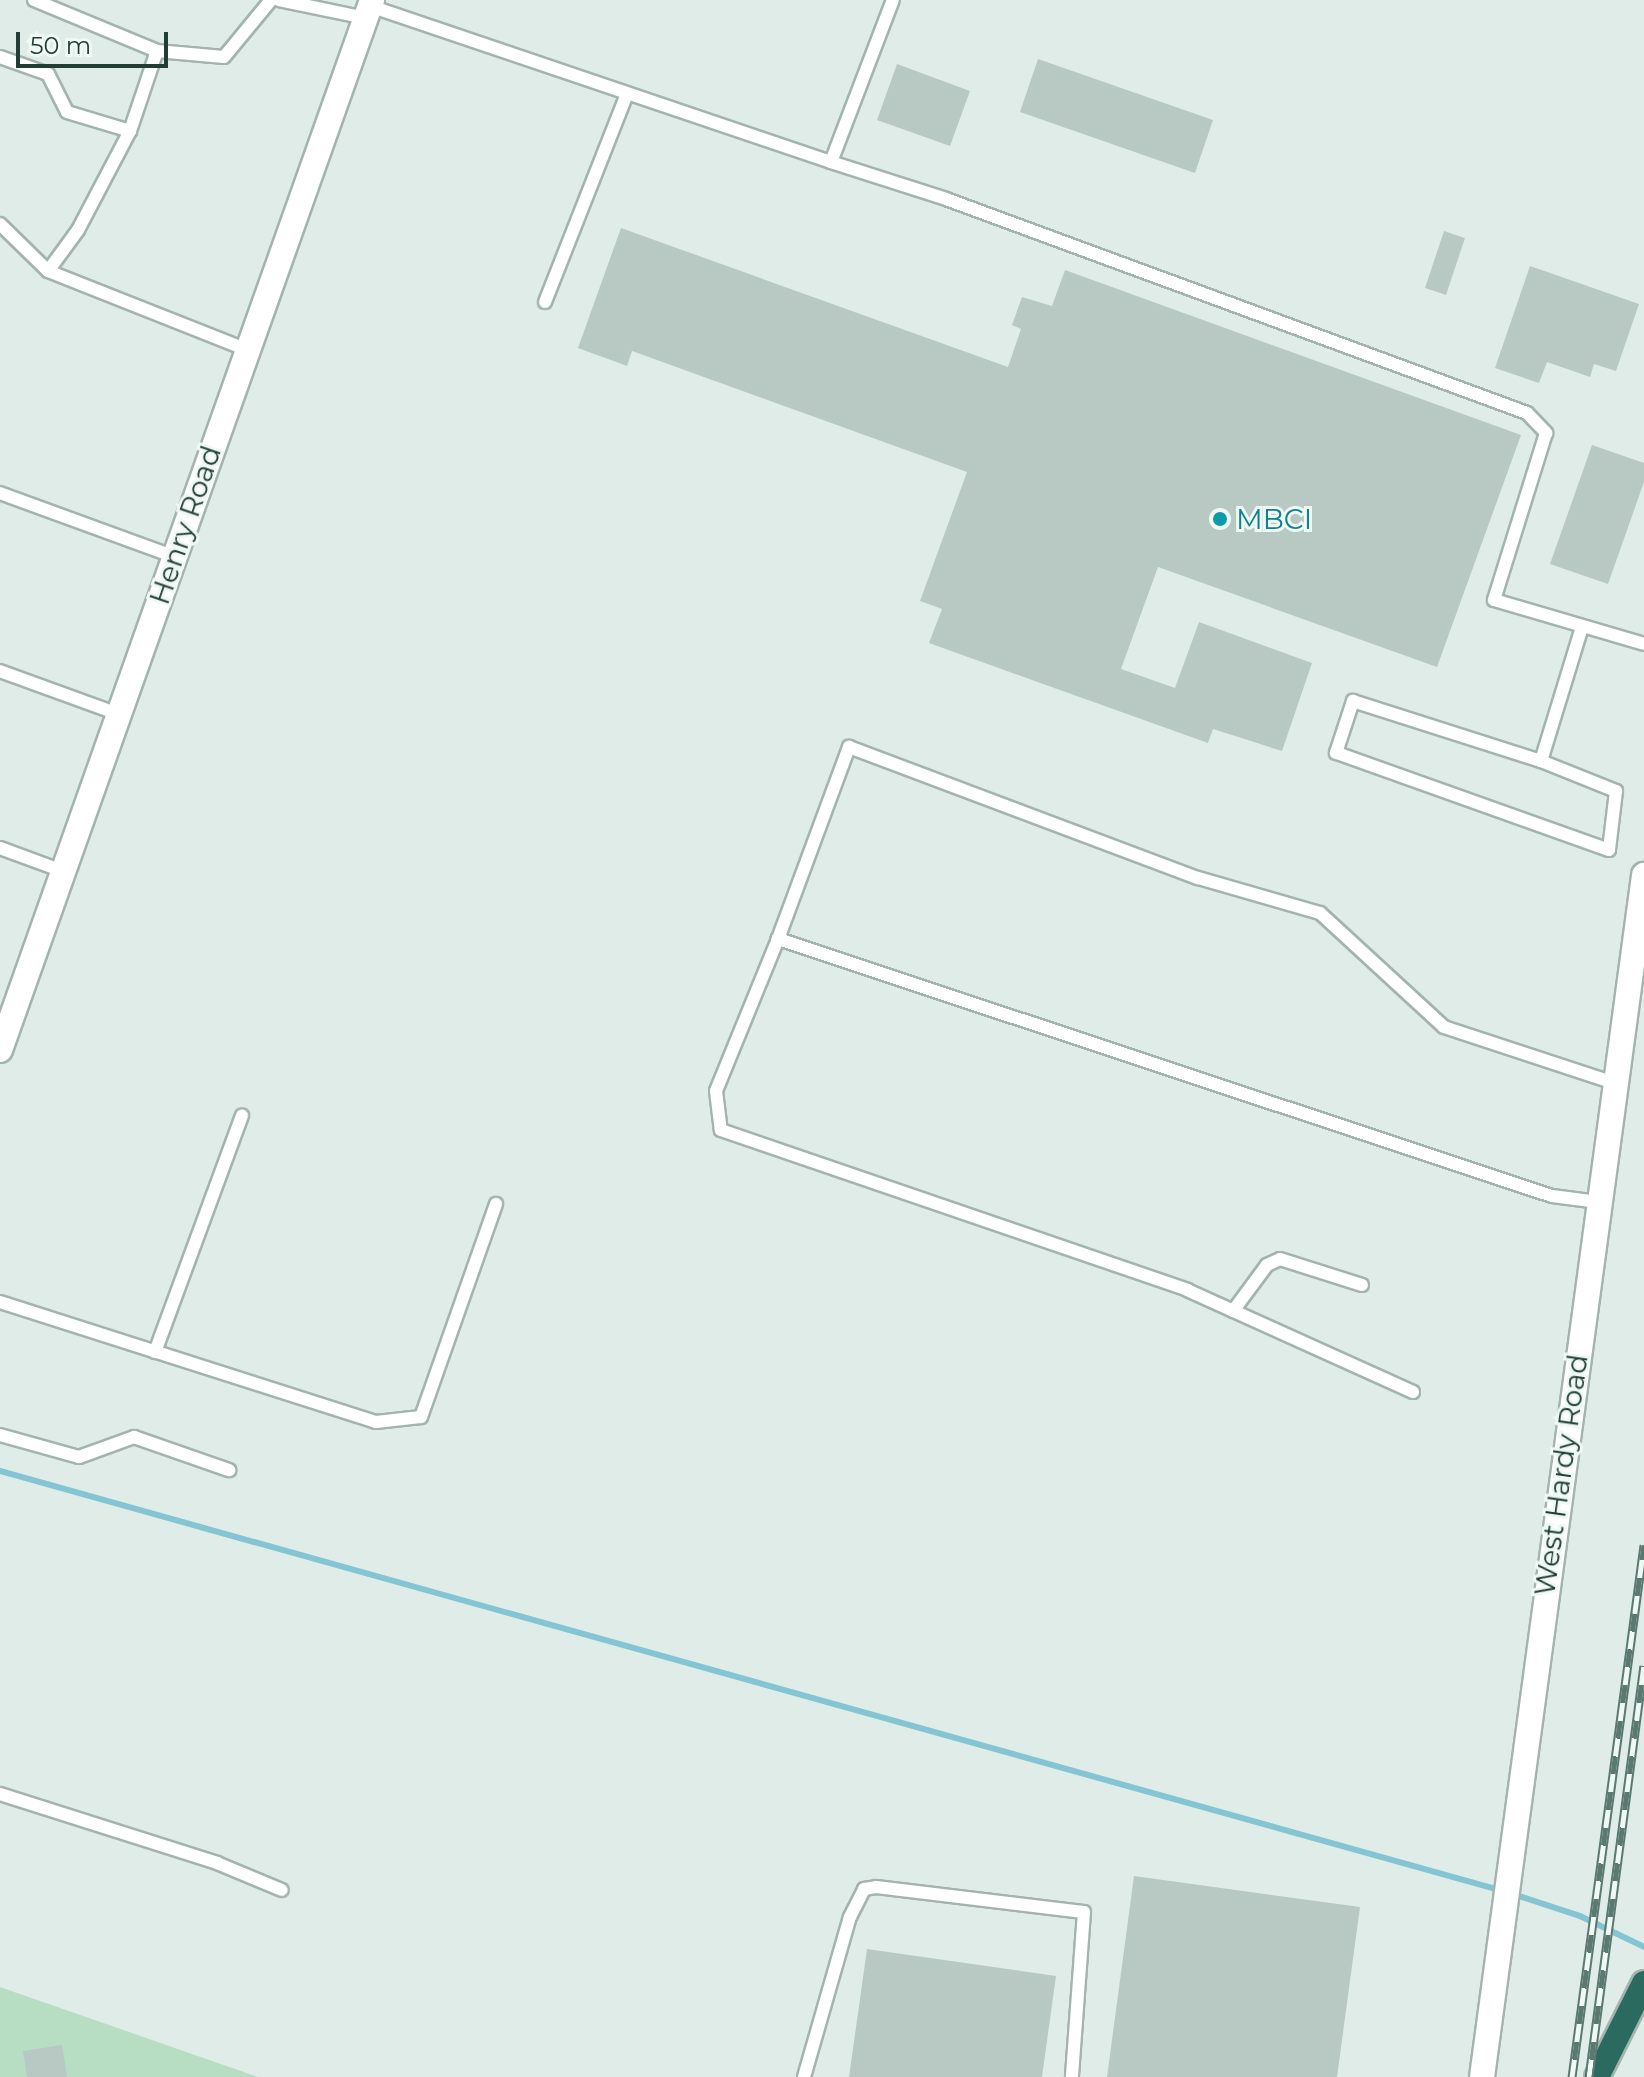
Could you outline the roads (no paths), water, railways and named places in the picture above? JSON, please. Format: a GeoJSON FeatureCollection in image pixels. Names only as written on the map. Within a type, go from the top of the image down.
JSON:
{"type":"FeatureCollection","features":[{"type":"Feature","properties":{"kind":"highway"},"geometry":{"type":"LineString","coordinates":[[1597,2077],[1644,1983]]}},
{"type":"Feature","properties":{"kind":"main road","name":"Henry Road"},"geometry":{"type":"LineString","coordinates":[[0,1050],[5,1019],[63,871],[369,8]]}},
{"type":"Feature","properties":{"kind":"main road","name":"West Hardy Road"},"geometry":{"type":"LineString","coordinates":[[1482,2077],[1507,1868],[1598,1202],[1618,1084],[1644,875]]}},
{"type":"Feature","properties":{"kind":"lane"},"geometry":{"type":"LineString","coordinates":[[34,0],[157,51],[224,57],[271,0]]}},
{"type":"Feature","properties":{"kind":"lane"},"geometry":{"type":"LineString","coordinates":[[279,0],[369,8],[961,204],[1527,413],[1546,433],[1494,600],[1644,644]]}},
{"type":"Feature","properties":{"kind":"lane"},"geometry":{"type":"LineString","coordinates":[[831,162],[893,0]]}},
{"type":"Feature","properties":{"kind":"lane"},"geometry":{"type":"LineString","coordinates":[[48,271],[78,230],[130,131],[157,51]]}},
{"type":"Feature","properties":{"kind":"lane"},"geometry":{"type":"LineString","coordinates":[[0,57],[48,74],[67,112],[130,131]]}},
{"type":"Feature","properties":{"kind":"lane"},"geometry":{"type":"LineString","coordinates":[[545,302],[627,94]]}},
{"type":"Feature","properties":{"kind":"lane"},"geometry":{"type":"LineString","coordinates":[[0,224],[48,271],[248,350]]}},
{"type":"Feature","properties":{"kind":"lane"},"geometry":{"type":"LineString","coordinates":[[0,493],[175,557]]}},
{"type":"Feature","properties":{"kind":"lane"},"geometry":{"type":"LineString","coordinates":[[1541,761],[1582,627]]}},
{"type":"Feature","properties":{"kind":"lane"},"geometry":{"type":"LineString","coordinates":[[0,671],[118,714]]}},
{"type":"Feature","properties":{"kind":"lane"},"geometry":{"type":"LineString","coordinates":[[1353,701],[1541,761],[1616,791],[1609,850],[1336,753],[1353,701]]}},
{"type":"Feature","properties":{"kind":"lane"},"geometry":{"type":"LineString","coordinates":[[1413,1392],[1233,1311],[933,1200],[721,1130],[716,1091],[778,939],[849,747],[1198,878],[1320,913],[1444,1027],[1618,1084]]}},
{"type":"Feature","properties":{"kind":"lane"},"geometry":{"type":"LineString","coordinates":[[0,848],[63,871]]}},
{"type":"Feature","properties":{"kind":"lane"},"geometry":{"type":"LineString","coordinates":[[778,939],[1552,1196],[1598,1202]]}},
{"type":"Feature","properties":{"kind":"lane"},"geometry":{"type":"LineString","coordinates":[[155,1352],[242,1115]]}},
{"type":"Feature","properties":{"kind":"lane"},"geometry":{"type":"LineString","coordinates":[[0,1302],[376,1422],[421,1417],[496,1204]]}},
{"type":"Feature","properties":{"kind":"lane"},"geometry":{"type":"LineString","coordinates":[[1233,1311],[1267,1265],[1280,1259],[1362,1285]]}},
{"type":"Feature","properties":{"kind":"lane"},"geometry":{"type":"LineString","coordinates":[[0,1435],[79,1457],[134,1437],[229,1470]]}},
{"type":"Feature","properties":{"kind":"lane"},"geometry":{"type":"LineString","coordinates":[[0,1794],[217,1863],[282,1890]]}},
{"type":"Feature","properties":{"kind":"lane"},"geometry":{"type":"LineString","coordinates":[[804,2077],[850,1917],[864,1889],[876,1887],[1084,1912],[1072,2077]]}},
{"type":"Feature","properties":{"kind":"waterway"},"geometry":{"type":"LineString","coordinates":[[0,1471],[1503,1891]]}},
{"type":"Feature","properties":{"kind":"waterway"},"geometry":{"type":"LineString","coordinates":[[1513,1894],[1580,1916],[1644,1947]]}},
{"type":"Feature","properties":{"kind":"railway"},"geometry":{"type":"LineString","coordinates":[[1572,2077],[1644,1545]]}},
{"type":"Feature","properties":{"kind":"railway"},"geometry":{"type":"LineString","coordinates":[[1589,2077],[1644,1666]]}},
{"type":"Feature","properties":{"kind":"place","name":"MBCI"},"geometry":{"type":"Point","coordinates":[1220,519]}}]}
